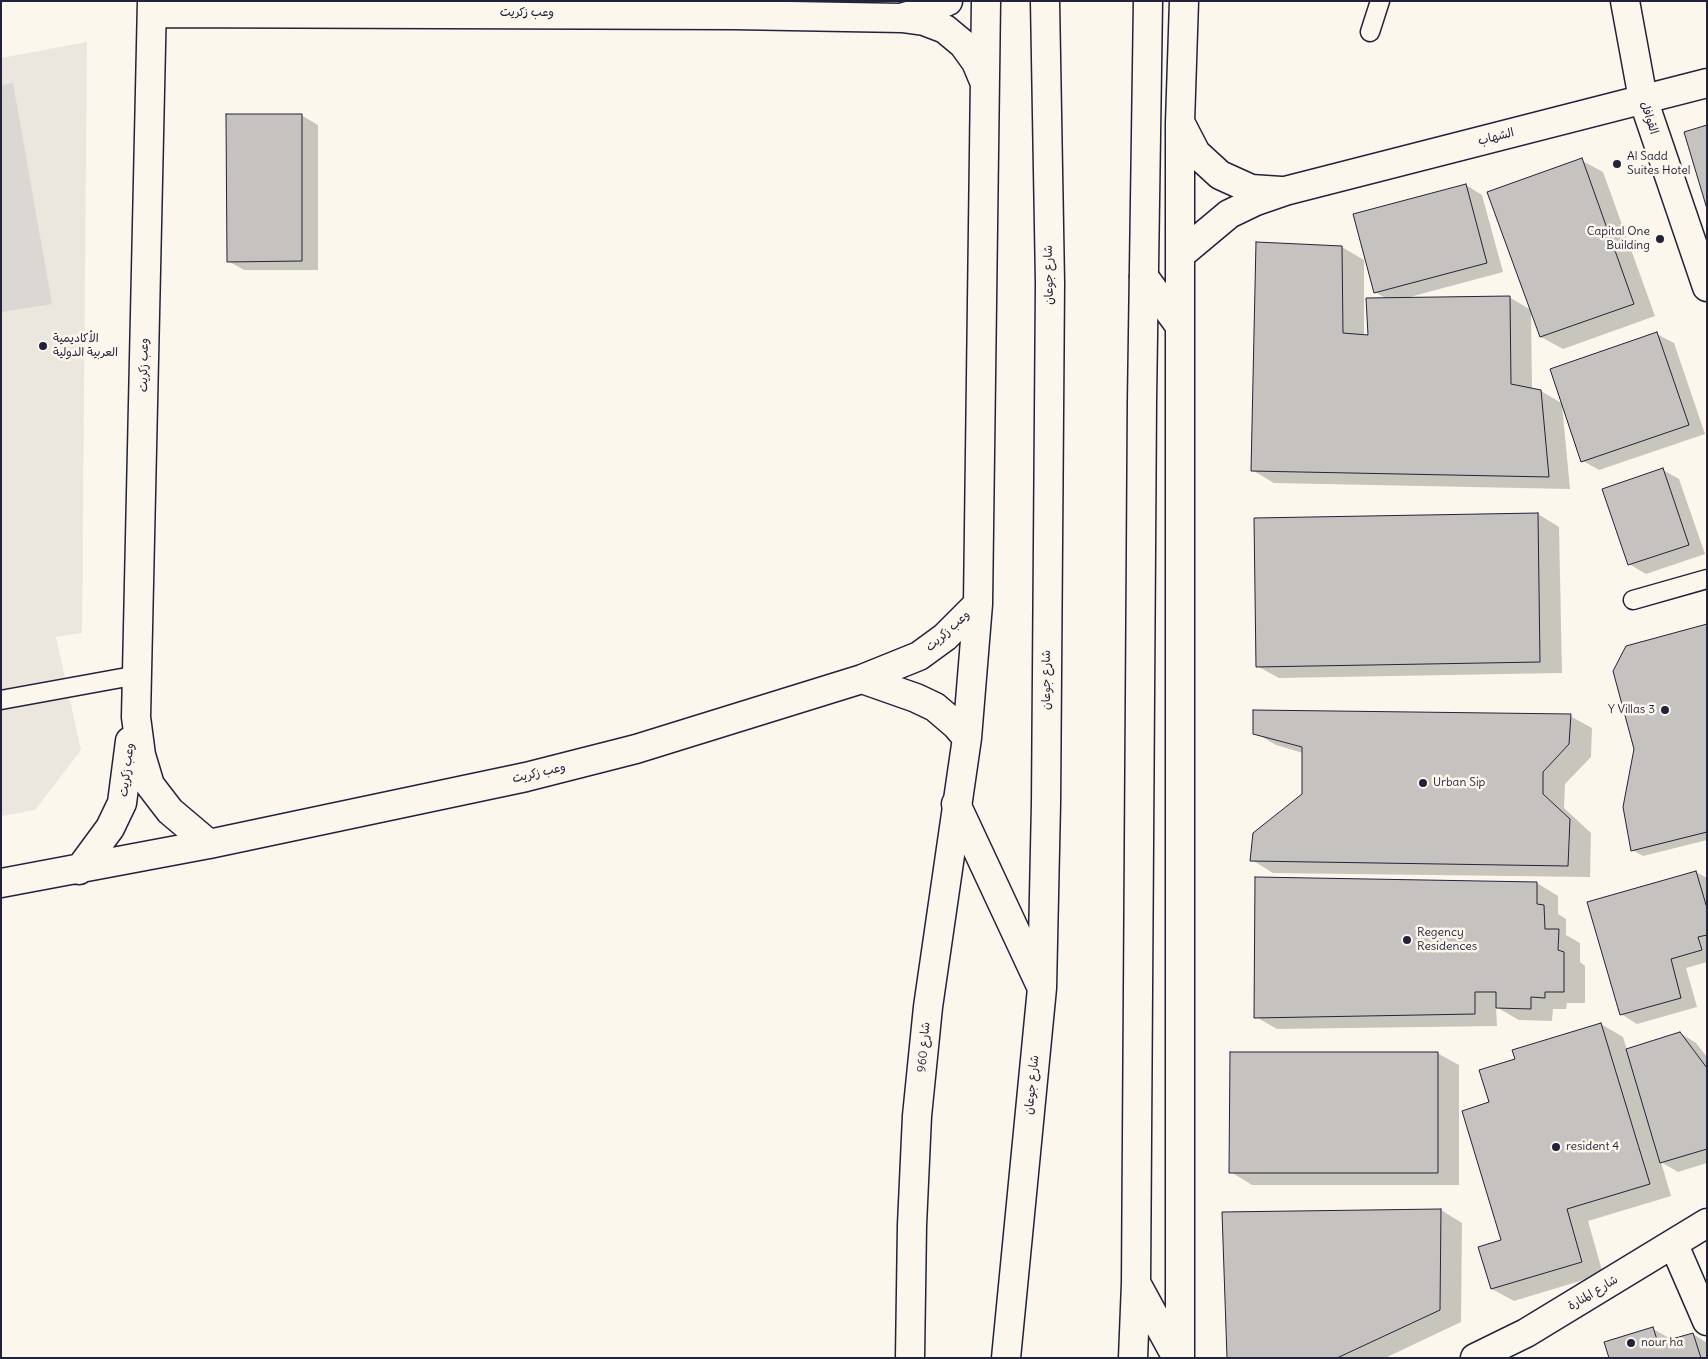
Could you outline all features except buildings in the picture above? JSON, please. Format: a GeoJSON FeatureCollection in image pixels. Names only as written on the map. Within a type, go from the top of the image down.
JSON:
{"type":"FeatureCollection","features":[{"type":"Feature","properties":{"kind":"street","name":"وعب زكريت"},"geometry":{"type":"LineString","coordinates":[[902,18],[926,11],[948,1]]}},
{"type":"Feature","properties":{"kind":"street"},"geometry":{"type":"LineString","coordinates":[[967,738],[978,604],[986,1]]}},
{"type":"Feature","properties":{"kind":"street","name":"شارع جوعان"},"geometry":{"type":"LineString","coordinates":[[1006,1358],[1042,988],[1046,793],[1050,303],[1045,1]]}},
{"type":"Feature","properties":{"kind":"street"},"geometry":{"type":"LineString","coordinates":[[1133,1358],[1136,1283],[1148,1]]}},
{"type":"Feature","properties":{"kind":"street"},"geometry":{"type":"LineString","coordinates":[[1179,1358],[1180,123],[1184,1]]}},
{"type":"Feature","properties":{"kind":"street","name":"القوافل"},"geometry":{"type":"LineString","coordinates":[[1625,1],[1643,99],[1707,287]]}},
{"type":"Feature","properties":{"kind":"street","name":"وعب زكريت"},"geometry":{"type":"LineString","coordinates":[[210,844],[170,811],[150,785],[141,755],[136,717],[152,7],[734,8],[902,18],[924,21],[945,30],[964,44],[976,62],[985,83]]}},
{"type":"Feature","properties":{"kind":"street","name":"الشهاب"},"geometry":{"type":"LineString","coordinates":[[1180,255],[1229,214],[1256,200],[1707,83]]}},
{"type":"Feature","properties":{"kind":"street","name":"الشهاب"},"geometry":{"type":"LineString","coordinates":[[1180,123],[1196,153],[1220,175],[1251,189],[1285,191]]}},
{"type":"Feature","properties":{"kind":"street"},"geometry":{"type":"LineString","coordinates":[[1144,277],[1180,326]]}},
{"type":"Feature","properties":{"kind":"street","name":"وعب زكريت"},"geometry":{"type":"LineString","coordinates":[[1,884],[210,844],[526,777],[636,749],[862,679],[919,656],[945,637],[978,604]]}},
{"type":"Feature","properties":{"kind":"street"},"geometry":{"type":"LineString","coordinates":[[862,679],[916,698],[936,708],[956,725],[967,738]]}},
{"type":"Feature","properties":{"kind":"street","name":"وعب زكريت"},"geometry":{"type":"LineString","coordinates":[[79,870],[110,828],[122,803],[130,738],[136,717]]}},
{"type":"Feature","properties":{"kind":"street","name":"شارع 960"},"geometry":{"type":"LineString","coordinates":[[910,1358],[912,1225],[918,1116],[928,1008],[967,738]]}},
{"type":"Feature","properties":{"kind":"street"},"geometry":{"type":"LineString","coordinates":[[956,804],[1042,988]]}},
{"type":"Feature","properties":{"kind":"street","name":"شارع المنارة"},"geometry":{"type":"LineString","coordinates":[[1476,1358],[1526,1333],[1707,1224]]}},
{"type":"Feature","properties":{"kind":"street"},"geometry":{"type":"LineString","coordinates":[[1674,1245],[1707,1321]]}},
{"type":"Feature","properties":{"kind":"street"},"geometry":{"type":"LineString","coordinates":[[1136,1283],[1179,1358]]}},
{"type":"Feature","properties":{"kind":"lane"},"geometry":{"type":"LineString","coordinates":[[1370,32],[1380,1]]}},
{"type":"Feature","properties":{"kind":"lane"},"geometry":{"type":"LineString","coordinates":[[1633,600],[1707,579]]}},
{"type":"Feature","properties":{"kind":"lane"},"geometry":{"type":"LineString","coordinates":[[1,700],[138,675]]}},
{"type":"Feature","properties":{"kind":"shaded area","name":"الأكاديمية العربية الدولية"},"geometry":{"type":"Polygon","coordinates":[[[87,42],[82,633],[56,637],[81,750],[35,810],[1,816],[1,58],[87,42]]]}},
{"type":"Feature","properties":{"kind":"shaded area"},"geometry":{"type":"Polygon","coordinates":[[[13,83],[52,304],[1,312],[1,85],[13,83]]]}},
{"type":"Feature","properties":{"kind":"place","name":"Al Sadd Suites Hotel"},"geometry":{"type":"Point","coordinates":[1617,164]}},
{"type":"Feature","properties":{"kind":"place","name":"Capital One Building"},"geometry":{"type":"Point","coordinates":[1660,239]}},
{"type":"Feature","properties":{"kind":"place","name":"الأكاديمية العربية الدولية"},"geometry":{"type":"Point","coordinates":[43,346]}},
{"type":"Feature","properties":{"kind":"place","name":"Y Villas 3"},"geometry":{"type":"Point","coordinates":[1665,710]}},
{"type":"Feature","properties":{"kind":"place","name":"Urban Sip"},"geometry":{"type":"Point","coordinates":[1423,783]}},
{"type":"Feature","properties":{"kind":"place","name":"Regency Residences"},"geometry":{"type":"Point","coordinates":[1407,940]}},
{"type":"Feature","properties":{"kind":"place","name":"resident 4"},"geometry":{"type":"Point","coordinates":[1556,1147]}},
{"type":"Feature","properties":{"kind":"place","name":"nour ha"},"geometry":{"type":"Point","coordinates":[1631,1343]}}]}
